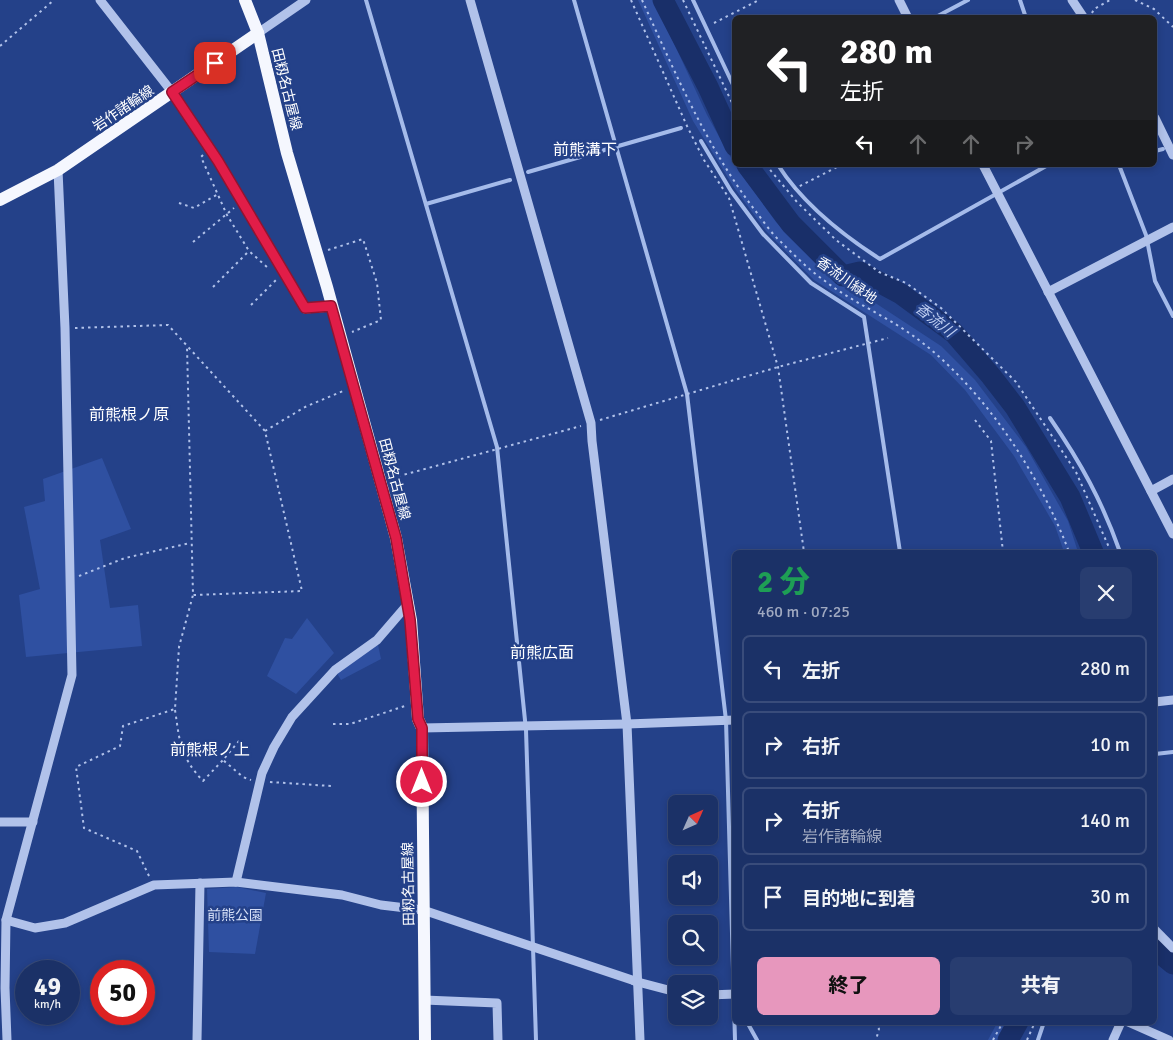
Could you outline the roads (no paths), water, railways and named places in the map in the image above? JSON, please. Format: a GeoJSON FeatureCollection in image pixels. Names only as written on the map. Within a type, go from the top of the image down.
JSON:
{"type":"FeatureCollection","features":[{"type":"Feature","properties":{"kind":"main road","name":"田籾名古屋線"},"geometry":{"type":"LineString","coordinates":[[245,0],[258,33],[287,153],[355,385],[396,538],[408,604],[418,699],[418,719],[422,728],[425,1040]]}},
{"type":"Feature","properties":{"kind":"main road","name":"岩作諸輪線"},"geometry":{"type":"LineString","coordinates":[[0,200],[58,170],[258,33]]}},
{"type":"Feature","properties":{"kind":"street"},"geometry":{"type":"LineString","coordinates":[[100,0],[172,92],[209,147],[242,203],[281,276],[305,308],[331,306]]}},
{"type":"Feature","properties":{"kind":"street"},"geometry":{"type":"LineString","coordinates":[[258,33],[306,0]]}},
{"type":"Feature","properties":{"kind":"street"},"geometry":{"type":"LineString","coordinates":[[470,0],[591,423],[627,724],[640,1040]]}},
{"type":"Feature","properties":{"kind":"street"},"geometry":{"type":"LineString","coordinates":[[899,0],[906,15]]}},
{"type":"Feature","properties":{"kind":"street"},"geometry":{"type":"LineString","coordinates":[[1072,0],[1082,15]]}},
{"type":"Feature","properties":{"kind":"street"},"geometry":{"type":"LineString","coordinates":[[1157,121],[1171,140],[1173,155]]}},
{"type":"Feature","properties":{"kind":"street"},"geometry":{"type":"LineString","coordinates":[[984,167],[1173,534]]}},
{"type":"Feature","properties":{"kind":"street"},"geometry":{"type":"LineString","coordinates":[[7,1040],[4,988],[6,920],[72,675],[65,328],[58,170]]}},
{"type":"Feature","properties":{"kind":"street"},"geometry":{"type":"LineString","coordinates":[[1048,292],[1173,227]]}},
{"type":"Feature","properties":{"kind":"street"},"geometry":{"type":"LineString","coordinates":[[1151,491],[1173,479]]}},
{"type":"Feature","properties":{"kind":"street"},"geometry":{"type":"LineString","coordinates":[[236,882],[262,773],[274,747],[292,717],[335,670],[377,640],[408,604]]}},
{"type":"Feature","properties":{"kind":"street"},"geometry":{"type":"LineString","coordinates":[[1157,702],[1173,700]]}},
{"type":"Feature","properties":{"kind":"street"},"geometry":{"type":"LineString","coordinates":[[422,728],[732,720]]}},
{"type":"Feature","properties":{"kind":"street"},"geometry":{"type":"LineString","coordinates":[[0,822],[32,822]]}},
{"type":"Feature","properties":{"kind":"street"},"geometry":{"type":"LineString","coordinates":[[6,920],[35,928],[66,923],[154,885],[236,882],[342,895],[381,905],[423,910],[638,982],[668,990]]}},
{"type":"Feature","properties":{"kind":"street"},"geometry":{"type":"LineString","coordinates":[[197,1040],[200,883]]}},
{"type":"Feature","properties":{"kind":"street"},"geometry":{"type":"LineString","coordinates":[[1157,931],[1173,948]]}},
{"type":"Feature","properties":{"kind":"street"},"geometry":{"type":"LineString","coordinates":[[718,995],[732,994]]}},
{"type":"Feature","properties":{"kind":"street"},"geometry":{"type":"LineString","coordinates":[[424,1000],[497,1003],[498,1040]]}},
{"type":"Feature","properties":{"kind":"street"},"geometry":{"type":"LineString","coordinates":[[1113,1040],[1120,1025]]}},
{"type":"Feature","properties":{"kind":"street"},"geometry":{"type":"LineString","coordinates":[[1135,1025],[1169,1040]]}},
{"type":"Feature","properties":{"kind":"waterway"},"geometry":{"type":"LineString","coordinates":[[366,0],[497,447],[526,730],[536,1040]]}},
{"type":"Feature","properties":{"kind":"waterway"},"geometry":{"type":"LineString","coordinates":[[574,0],[687,394],[726,720],[732,933]]}},
{"type":"Feature","properties":{"kind":"waterway","name":"香流川"},"geometry":{"type":"LineString","coordinates":[[663,0],[708,87],[732,139]]}},
{"type":"Feature","properties":{"kind":"waterway"},"geometry":{"type":"LineString","coordinates":[[693,0],[732,83]]}},
{"type":"Feature","properties":{"kind":"waterway"},"geometry":{"type":"LineString","coordinates":[[940,15],[968,0]]}},
{"type":"Feature","properties":{"kind":"waterway"},"geometry":{"type":"LineString","coordinates":[[1020,0],[1025,15]]}},
{"type":"Feature","properties":{"kind":"waterway"},"geometry":{"type":"LineString","coordinates":[[528,172],[681,128]]}},
{"type":"Feature","properties":{"kind":"waterway"},"geometry":{"type":"LineString","coordinates":[[701,141],[731,191],[763,234],[811,283],[864,317],[900,550]]}},
{"type":"Feature","properties":{"kind":"waterway"},"geometry":{"type":"LineString","coordinates":[[1157,150],[1163,149]]}},
{"type":"Feature","properties":{"kind":"waterway","name":"香流川"},"geometry":{"type":"LineString","coordinates":[[748,167],[791,224],[843,276],[860,272],[901,294],[954,333],[1015,407],[1070,497],[1092,550]]}},
{"type":"Feature","properties":{"kind":"waterway"},"geometry":{"type":"LineString","coordinates":[[779,167],[799,193],[837,229],[880,259],[1044,167]]}},
{"type":"Feature","properties":{"kind":"waterway"},"geometry":{"type":"LineString","coordinates":[[1120,167],[1146,235],[1155,281],[1173,316]]}},
{"type":"Feature","properties":{"kind":"waterway"},"geometry":{"type":"LineString","coordinates":[[426,204],[510,180]]}},
{"type":"Feature","properties":{"kind":"waterway"},"geometry":{"type":"LineString","coordinates":[[1050,418],[1090,483],[1119,550]]}},
{"type":"Feature","properties":{"kind":"waterway"},"geometry":{"type":"LineString","coordinates":[[1157,754],[1173,752]]}},
{"type":"Feature","properties":{"kind":"waterway"},"geometry":{"type":"LineString","coordinates":[[1157,951],[1173,964]]}},
{"type":"Feature","properties":{"kind":"waterway"},"geometry":{"type":"LineString","coordinates":[[735,1025],[735,1040]]}},
{"type":"Feature","properties":{"kind":"waterway"},"geometry":{"type":"LineString","coordinates":[[749,1025],[757,1040]]}},
{"type":"Feature","properties":{"kind":"waterway","name":"香流川"},"geometry":{"type":"LineString","coordinates":[[1008,1040],[1016,1025]]}},
{"type":"Feature","properties":{"kind":"waterway"},"geometry":{"type":"LineString","coordinates":[[1038,1040],[1043,1025]]}},
{"type":"Feature","properties":{"kind":"district","name":"前熊溝下"},"geometry":{"type":"Point","coordinates":[585,149]}},
{"type":"Feature","properties":{"kind":"district","name":"前熊根ノ原"},"geometry":{"type":"Point","coordinates":[129,414]}},
{"type":"Feature","properties":{"kind":"district","name":"前熊広面"},"geometry":{"type":"Point","coordinates":[542,652]}},
{"type":"Feature","properties":{"kind":"district","name":"前熊根ノ上"},"geometry":{"type":"Point","coordinates":[210,749]}},
{"type":"Feature","properties":{"kind":"park label","name":"前熊公園"},"geometry":{"type":"Point","coordinates":[235,915]}}]}
